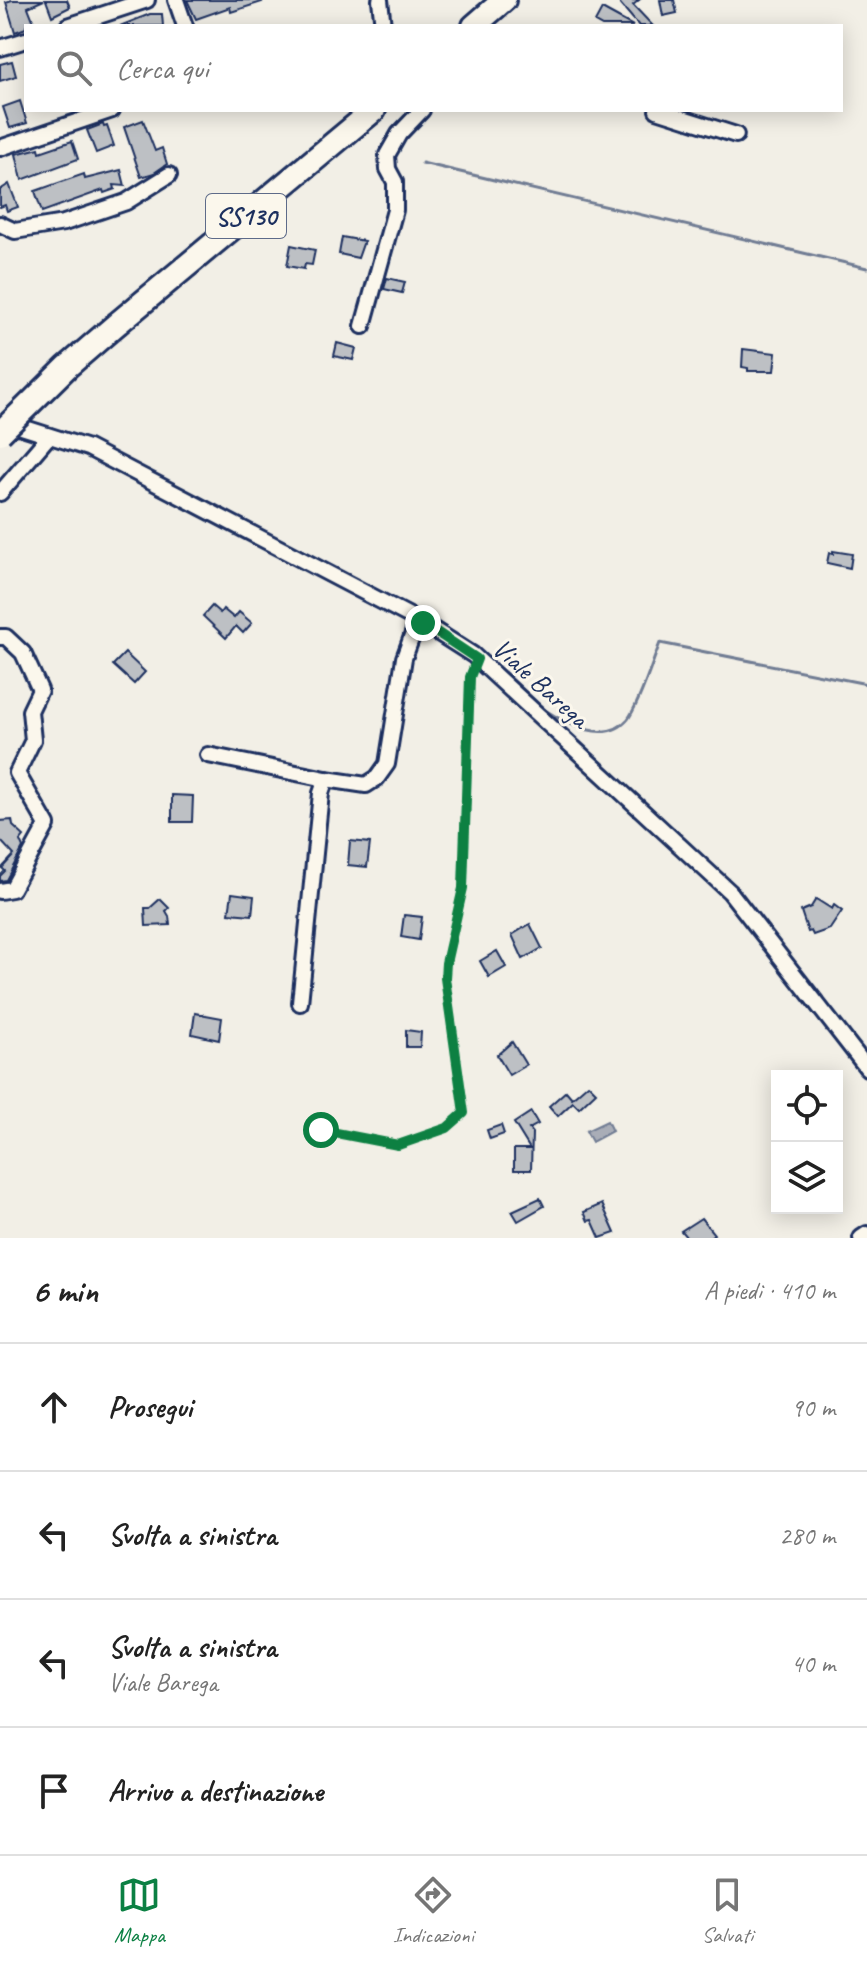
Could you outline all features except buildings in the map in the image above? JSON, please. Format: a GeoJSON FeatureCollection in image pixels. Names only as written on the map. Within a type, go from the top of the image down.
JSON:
{"type":"FeatureCollection","features":[{"type":"Feature","properties":{"kind":"highway"},"geometry":{"type":"LineString","coordinates":[[476,24],[504,0]]}},
{"type":"Feature","properties":{"kind":"highway","name":"SS130"},"geometry":{"type":"LineString","coordinates":[[0,433],[67,367],[372,112]]}},
{"type":"Feature","properties":{"kind":"street"},"geometry":{"type":"LineString","coordinates":[[74,24],[147,0]]}},
{"type":"Feature","properties":{"kind":"street"},"geometry":{"type":"LineString","coordinates":[[176,0],[184,24]]}},
{"type":"Feature","properties":{"kind":"street"},"geometry":{"type":"LineString","coordinates":[[380,0],[383,24]]}},
{"type":"Feature","properties":{"kind":"street"},"geometry":{"type":"LineString","coordinates":[[0,48],[24,41]]}},
{"type":"Feature","properties":{"kind":"street"},"geometry":{"type":"LineString","coordinates":[[0,148],[106,112]]}},
{"type":"Feature","properties":{"kind":"street"},"geometry":{"type":"LineString","coordinates":[[363,326],[395,210],[395,182],[388,169],[387,155],[399,134],[420,112]]}},
{"type":"Feature","properties":{"kind":"street"},"geometry":{"type":"LineString","coordinates":[[663,112],[736,135]]}},
{"type":"Feature","properties":{"kind":"street"},"geometry":{"type":"LineString","coordinates":[[0,224],[15,231],[64,223],[126,202],[169,175]]}},
{"type":"Feature","properties":{"kind":"street","name":"Viale Barega"},"geometry":{"type":"LineString","coordinates":[[0,420],[88,448],[418,620],[477,659],[730,892],[867,1068]]}},
{"type":"Feature","properties":{"kind":"street"},"geometry":{"type":"LineString","coordinates":[[0,493],[49,436]]}},
{"type":"Feature","properties":{"kind":"street"},"geometry":{"type":"LineString","coordinates":[[208,755],[366,785],[377,778],[387,764],[404,658],[418,620]]}},
{"type":"Feature","properties":{"kind":"street"},"geometry":{"type":"LineString","coordinates":[[0,637],[6,637],[23,653],[40,690],[30,711],[33,740],[17,773],[47,825],[12,889],[0,891]]}},
{"type":"Feature","properties":{"kind":"street"},"geometry":{"type":"LineString","coordinates":[[300,1003],[321,793],[326,779]]}},
{"type":"Feature","properties":{"kind":"street"},"geometry":{"type":"LineString","coordinates":[[861,1238],[867,1234]]}},
{"type":"Feature","properties":{"kind":"path"},"geometry":{"type":"LineString","coordinates":[[321,1130],[398,1145],[447,1128],[464,1113],[445,978],[463,888],[470,677],[477,659]]}},
{"type":"Feature","properties":{"kind":"shaded area"},"geometry":{"type":"Polygon","coordinates":[[[607,1121],[612,1131],[592,1142],[586,1131],[607,1121]]]}},
{"type":"Feature","properties":{"kind":"waterway"},"geometry":{"type":"LineString","coordinates":[[422,163],[867,268]]}},
{"type":"Feature","properties":{"kind":"waterway"},"geometry":{"type":"LineString","coordinates":[[536,704],[582,728],[607,731],[618,727],[628,719],[637,703],[660,643],[867,684]]}},
{"type":"Feature","properties":{"kind":"route"},"geometry":{"type":"LineString","coordinates":[[321,1130],[398,1145],[447,1128],[464,1113],[445,978],[463,888],[470,677],[477,659],[423,623]]}}]}
